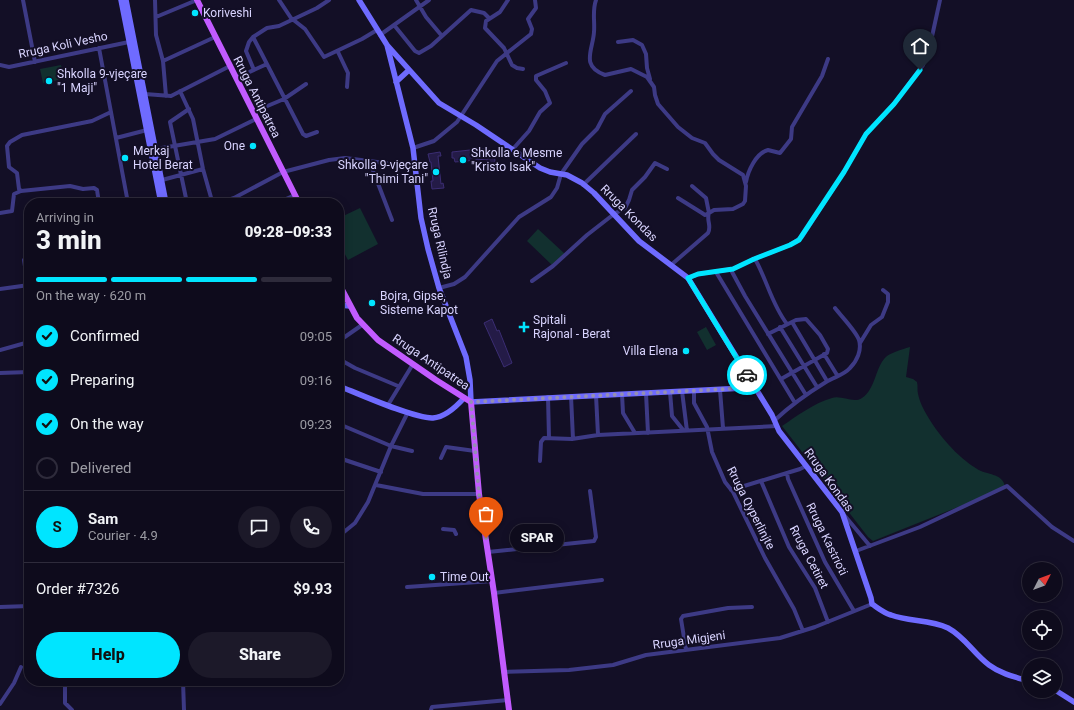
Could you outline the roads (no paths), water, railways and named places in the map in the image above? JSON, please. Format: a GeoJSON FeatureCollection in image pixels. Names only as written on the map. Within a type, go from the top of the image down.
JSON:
{"type":"FeatureCollection","features":[{"type":"Feature","properties":{"kind":"main road","name":"Rruga Antipatrea"},"geometry":{"type":"LineString","coordinates":[[197,0],[296,198]]}},
{"type":"Feature","properties":{"kind":"main road","name":"Rruga Antipatrea"},"geometry":{"type":"LineString","coordinates":[[344,294],[362,324],[378,340],[471,402],[479,494],[494,593],[509,710]]}},
{"type":"Feature","properties":{"kind":"street"},"geometry":{"type":"LineString","coordinates":[[23,0],[35,62]]}},
{"type":"Feature","properties":{"kind":"street"},"geometry":{"type":"LineString","coordinates":[[121,0],[161,198]]}},
{"type":"Feature","properties":{"kind":"street"},"geometry":{"type":"LineString","coordinates":[[126,0],[165,198]]}},
{"type":"Feature","properties":{"kind":"street"},"geometry":{"type":"LineString","coordinates":[[155,0],[156,35],[163,60],[166,96]]}},
{"type":"Feature","properties":{"kind":"street"},"geometry":{"type":"LineString","coordinates":[[156,17],[197,0]]}},
{"type":"Feature","properties":{"kind":"street"},"geometry":{"type":"LineString","coordinates":[[279,0],[288,14],[305,29],[324,57],[338,52],[394,25],[418,6],[429,0]]}},
{"type":"Feature","properties":{"kind":"street"},"geometry":{"type":"LineString","coordinates":[[254,70],[246,51],[249,42],[253,37],[265,29],[279,26],[329,0]]}},
{"type":"Feature","properties":{"kind":"street","name":"Rruga Rilindja"},"geometry":{"type":"LineString","coordinates":[[358,0],[387,45],[413,148],[421,218],[439,288],[466,357],[470,380],[471,402]]}},
{"type":"Feature","properties":{"kind":"street"},"geometry":{"type":"LineString","coordinates":[[416,0],[418,6],[442,36]]}},
{"type":"Feature","properties":{"kind":"street"},"geometry":{"type":"LineString","coordinates":[[508,0],[500,12],[489,18],[485,24],[485,28],[501,45],[515,67],[523,69]]}},
{"type":"Feature","properties":{"kind":"street"},"geometry":{"type":"LineString","coordinates":[[413,148],[434,141],[457,122],[496,61],[532,32],[528,19],[536,8],[535,0]]}},
{"type":"Feature","properties":{"kind":"street"},"geometry":{"type":"LineString","coordinates":[[596,0],[594,8],[594,33],[589,56],[592,65],[599,72],[605,75],[631,69],[650,80]]}},
{"type":"Feature","properties":{"kind":"street"},"geometry":{"type":"LineString","coordinates":[[688,278],[698,274],[731,270],[790,245],[802,237],[844,172],[866,134],[894,104],[924,65],[940,0]]}},
{"type":"Feature","properties":{"kind":"street"},"geometry":{"type":"LineString","coordinates":[[394,25],[415,51],[419,53],[426,50],[471,10],[484,13],[489,18]]}},
{"type":"Feature","properties":{"kind":"street"},"geometry":{"type":"LineString","coordinates":[[163,60],[215,37]]}},
{"type":"Feature","properties":{"kind":"street"},"geometry":{"type":"LineString","coordinates":[[253,37],[302,134],[306,136],[317,132]]}},
{"type":"Feature","properties":{"kind":"street"},"geometry":{"type":"LineString","coordinates":[[618,42],[633,40],[643,47],[646,54],[646,66],[650,80],[654,87],[658,104],[678,127],[692,138],[705,143],[719,160],[741,173],[746,182]]}},
{"type":"Feature","properties":{"kind":"street","name":"Rruga Koli Vesho"},"geometry":{"type":"LineString","coordinates":[[0,65],[9,67],[129,42]]}},
{"type":"Feature","properties":{"kind":"street","name":"Rruga Kondas"},"geometry":{"type":"LineString","coordinates":[[387,45],[439,103],[544,171],[571,177],[583,185],[614,214],[639,241],[688,278],[776,423],[779,431],[842,512],[872,604]]}},
{"type":"Feature","properties":{"kind":"street"},"geometry":{"type":"LineString","coordinates":[[99,48],[127,198]]}},
{"type":"Feature","properties":{"kind":"street"},"geometry":{"type":"LineString","coordinates":[[338,52],[348,73],[347,87]]}},
{"type":"Feature","properties":{"kind":"street"},"geometry":{"type":"LineString","coordinates":[[678,198],[705,215],[714,210],[733,209],[743,204],[745,200],[746,182],[749,171],[762,153],[768,150],[780,153],[789,143],[792,136],[792,127],[818,82],[828,59]]}},
{"type":"Feature","properties":{"kind":"street"},"geometry":{"type":"LineString","coordinates":[[512,150],[529,131],[540,112],[550,103],[545,91],[537,83],[536,76],[566,63]]}},
{"type":"Feature","properties":{"kind":"street"},"geometry":{"type":"LineString","coordinates":[[236,78],[267,64]]}},
{"type":"Feature","properties":{"kind":"street"},"geometry":{"type":"LineString","coordinates":[[145,94],[171,96],[230,66]]}},
{"type":"Feature","properties":{"kind":"street"},"geometry":{"type":"LineString","coordinates":[[396,82],[409,70]]}},
{"type":"Feature","properties":{"kind":"street"},"geometry":{"type":"LineString","coordinates":[[253,112],[284,99],[306,84]]}},
{"type":"Feature","properties":{"kind":"street"},"geometry":{"type":"LineString","coordinates":[[180,91],[193,119],[203,169],[211,198]]}},
{"type":"Feature","properties":{"kind":"street"},"geometry":{"type":"LineString","coordinates":[[439,288],[454,284],[465,277],[513,222],[524,213],[551,197],[557,188],[561,174],[582,144],[597,129],[605,114],[631,91]]}},
{"type":"Feature","properties":{"kind":"street"},"geometry":{"type":"LineString","coordinates":[[185,198],[170,122],[189,109]]}},
{"type":"Feature","properties":{"kind":"street"},"geometry":{"type":"LineString","coordinates":[[21,191],[19,189],[16,173],[9,167],[7,148],[9,143],[25,134],[92,121],[111,112]]}},
{"type":"Feature","properties":{"kind":"street"},"geometry":{"type":"LineString","coordinates":[[156,149],[198,142],[222,136],[256,119]]}},
{"type":"Feature","properties":{"kind":"street"},"geometry":{"type":"LineString","coordinates":[[116,138],[146,130]]}},
{"type":"Feature","properties":{"kind":"street"},"geometry":{"type":"LineString","coordinates":[[583,185],[636,134]]}},
{"type":"Feature","properties":{"kind":"street"},"geometry":{"type":"LineString","coordinates":[[235,198],[283,172],[336,158],[368,160],[401,165],[415,165]]}},
{"type":"Feature","properties":{"kind":"street"},"geometry":{"type":"LineString","coordinates":[[368,160],[392,220]]}},
{"type":"Feature","properties":{"kind":"street"},"geometry":{"type":"LineString","coordinates":[[532,282],[614,214],[625,208],[630,200],[632,190],[645,177],[655,163],[667,169]]}},
{"type":"Feature","properties":{"kind":"street"},"geometry":{"type":"LineString","coordinates":[[162,180],[203,169]]}},
{"type":"Feature","properties":{"kind":"street"},"geometry":{"type":"LineString","coordinates":[[0,213],[12,211],[14,194],[21,191],[70,186],[94,188],[97,190],[98,198]]}},
{"type":"Feature","properties":{"kind":"street"},"geometry":{"type":"LineString","coordinates":[[670,265],[708,233],[710,228],[706,198],[692,186]]}},
{"type":"Feature","properties":{"kind":"street"},"geometry":{"type":"LineString","coordinates":[[288,198],[294,195]]}},
{"type":"Feature","properties":{"kind":"street"},"geometry":{"type":"LineString","coordinates":[[755,259],[762,271],[782,317],[787,324]]}},
{"type":"Feature","properties":{"kind":"street"},"geometry":{"type":"LineString","coordinates":[[731,270],[768,334],[806,395]]}},
{"type":"Feature","properties":{"kind":"street"},"geometry":{"type":"LineString","coordinates":[[716,272],[795,403]]}},
{"type":"Feature","properties":{"kind":"street"},"geometry":{"type":"LineString","coordinates":[[0,289],[24,286]]}},
{"type":"Feature","properties":{"kind":"street"},"geometry":{"type":"LineString","coordinates":[[860,343],[871,325],[882,317],[886,309],[889,298],[888,294],[883,290]]}},
{"type":"Feature","properties":{"kind":"street"},"geometry":{"type":"LineString","coordinates":[[344,305],[350,306]]}},
{"type":"Feature","properties":{"kind":"street"},"geometry":{"type":"LineString","coordinates":[[540,461],[541,441],[544,438],[573,439],[598,435],[685,431],[776,423],[795,403],[827,381],[844,373],[854,364],[859,353],[860,343],[858,336],[835,308]]}},
{"type":"Feature","properties":{"kind":"street"},"geometry":{"type":"LineString","coordinates":[[768,334],[780,327],[803,318],[809,321],[820,335],[828,349],[824,354],[781,379]]}},
{"type":"Feature","properties":{"kind":"street"},"geometry":{"type":"LineString","coordinates":[[792,322],[813,360],[827,381]]}},
{"type":"Feature","properties":{"kind":"street"},"geometry":{"type":"LineString","coordinates":[[344,337],[362,324]]}},
{"type":"Feature","properties":{"kind":"street"},"geometry":{"type":"LineString","coordinates":[[780,327],[817,388]]}},
{"type":"Feature","properties":{"kind":"street"},"geometry":{"type":"LineString","coordinates":[[0,350],[24,343]]}},
{"type":"Feature","properties":{"kind":"street"},"geometry":{"type":"LineString","coordinates":[[824,354],[837,375]]}},
{"type":"Feature","properties":{"kind":"street"},"geometry":{"type":"LineString","coordinates":[[344,362],[398,386]]}},
{"type":"Feature","properties":{"kind":"street"},"geometry":{"type":"LineString","coordinates":[[388,405],[398,386],[413,364]]}},
{"type":"Feature","properties":{"kind":"street"},"geometry":{"type":"LineString","coordinates":[[0,373],[24,372]]}},
{"type":"Feature","properties":{"kind":"street"},"geometry":{"type":"LineString","coordinates":[[471,402],[548,397],[720,390],[747,388],[753,385]]}},
{"type":"Feature","properties":{"kind":"street"},"geometry":{"type":"LineString","coordinates":[[344,388],[425,417],[438,417],[453,408],[464,398]]}},
{"type":"Feature","properties":{"kind":"street"},"geometry":{"type":"LineString","coordinates":[[720,390],[723,428]]}},
{"type":"Feature","properties":{"kind":"street"},"geometry":{"type":"LineString","coordinates":[[682,391],[685,431]]}},
{"type":"Feature","properties":{"kind":"street","name":"Rruga Qyperlinjte"},"geometry":{"type":"LineString","coordinates":[[694,391],[694,404],[708,429],[712,452],[725,482],[731,490],[765,558],[794,609],[803,631]]}},
{"type":"Feature","properties":{"kind":"street"},"geometry":{"type":"LineString","coordinates":[[670,392],[672,416],[685,431]]}},
{"type":"Feature","properties":{"kind":"street"},"geometry":{"type":"LineString","coordinates":[[646,393],[648,433]]}},
{"type":"Feature","properties":{"kind":"street"},"geometry":{"type":"LineString","coordinates":[[622,394],[623,413],[635,433]]}},
{"type":"Feature","properties":{"kind":"street"},"geometry":{"type":"LineString","coordinates":[[596,395],[598,435]]}},
{"type":"Feature","properties":{"kind":"street"},"geometry":{"type":"LineString","coordinates":[[571,396],[573,439]]}},
{"type":"Feature","properties":{"kind":"street"},"geometry":{"type":"LineString","coordinates":[[548,397],[550,438]]}},
{"type":"Feature","properties":{"kind":"street"},"geometry":{"type":"LineString","coordinates":[[344,532],[355,522],[361,514],[376,485],[391,446],[408,412]]}},
{"type":"Feature","properties":{"kind":"street"},"geometry":{"type":"LineString","coordinates":[[344,426],[391,446],[412,451]]}},
{"type":"Feature","properties":{"kind":"street"},"geometry":{"type":"LineString","coordinates":[[441,458],[446,447],[476,450]]}},
{"type":"Feature","properties":{"kind":"street"},"geometry":{"type":"LineString","coordinates":[[344,460],[381,472]]}},
{"type":"Feature","properties":{"kind":"street"},"geometry":{"type":"LineString","coordinates":[[731,490],[806,466]]}},
{"type":"Feature","properties":{"kind":"street","name":"Rruga Kastrioti"},"geometry":{"type":"LineString","coordinates":[[787,473],[788,479],[821,554],[854,612]]}},
{"type":"Feature","properties":{"kind":"street","name":"Rruga Cetiret"},"geometry":{"type":"LineString","coordinates":[[760,481],[789,547],[813,584],[828,622]]}},
{"type":"Feature","properties":{"kind":"street"},"geometry":{"type":"LineString","coordinates":[[376,485],[423,494],[479,494]]}},
{"type":"Feature","properties":{"kind":"street"},"geometry":{"type":"LineString","coordinates":[[856,552],[920,527],[1007,486],[1052,527],[1074,541]]}},
{"type":"Feature","properties":{"kind":"street"},"geometry":{"type":"LineString","coordinates":[[488,552],[594,542],[596,537],[590,490]]}},
{"type":"Feature","properties":{"kind":"street"},"geometry":{"type":"LineString","coordinates":[[842,512],[870,546]]}},
{"type":"Feature","properties":{"kind":"street"},"geometry":{"type":"LineString","coordinates":[[443,529],[454,530],[456,534]]}},
{"type":"Feature","properties":{"kind":"street"},"geometry":{"type":"LineString","coordinates":[[494,593],[602,580]]}},
{"type":"Feature","properties":{"kind":"street"},"geometry":{"type":"LineString","coordinates":[[407,587],[492,581]]}},
{"type":"Feature","properties":{"kind":"street"},"geometry":{"type":"LineString","coordinates":[[872,604],[890,615],[936,624],[947,628],[959,636],[995,669],[1006,675],[1022,679]]}},
{"type":"Feature","properties":{"kind":"street","name":"Rruga Migjeni"},"geometry":{"type":"LineString","coordinates":[[503,672],[569,670],[613,665],[646,655],[773,640],[828,622],[872,604]]}},
{"type":"Feature","properties":{"kind":"street"},"geometry":{"type":"LineString","coordinates":[[0,607],[24,606]]}},
{"type":"Feature","properties":{"kind":"street"},"geometry":{"type":"LineString","coordinates":[[686,650],[681,619],[683,616],[728,608],[752,607]]}},
{"type":"Feature","properties":{"kind":"street"},"geometry":{"type":"LineString","coordinates":[[0,704],[14,683],[21,667]]}},
{"type":"Feature","properties":{"kind":"street"},"geometry":{"type":"LineString","coordinates":[[65,686],[65,703],[72,710]]}},
{"type":"Feature","properties":{"kind":"street"},"geometry":{"type":"LineString","coordinates":[[183,686],[184,710]]}},
{"type":"Feature","properties":{"kind":"street"},"geometry":{"type":"LineString","coordinates":[[1062,694],[1074,702]]}},
{"type":"Feature","properties":{"kind":"street"},"geometry":{"type":"LineString","coordinates":[[431,710],[432,707],[508,700]]}},
{"type":"Feature","properties":{"kind":"place","name":"Koriveshi"},"geometry":{"type":"Point","coordinates":[195,13]}},
{"type":"Feature","properties":{"kind":"place","name":"Shkolla 9-vjeçare \"1 Maji\""},"geometry":{"type":"Point","coordinates":[49,81]}},
{"type":"Feature","properties":{"kind":"place","name":"One"},"geometry":{"type":"Point","coordinates":[253,146]}},
{"type":"Feature","properties":{"kind":"place","name":"Merkaj Hotel Berat"},"geometry":{"type":"Point","coordinates":[125,158]}},
{"type":"Feature","properties":{"kind":"place","name":"Shkolla e Mesme \"Kristo Isak\""},"geometry":{"type":"Point","coordinates":[463,160]}},
{"type":"Feature","properties":{"kind":"place","name":"Shkolla 9-vjeçare \"Thimi Tani\""},"geometry":{"type":"Point","coordinates":[436,172]}},
{"type":"Feature","properties":{"kind":"place","name":"Bojra, Gipse, Sisteme Kapot"},"geometry":{"type":"Point","coordinates":[372,303]}},
{"type":"Feature","properties":{"kind":"place","name":"Spitali Rajonal - Berat"},"geometry":{"type":"Point","coordinates":[524,327]}},
{"type":"Feature","properties":{"kind":"place","name":"Villa Elena"},"geometry":{"type":"Point","coordinates":[686,351]}},
{"type":"Feature","properties":{"kind":"place","name":"SPAR"},"geometry":{"type":"Point","coordinates":[486,538]}},
{"type":"Feature","properties":{"kind":"place","name":"Time Out"},"geometry":{"type":"Point","coordinates":[432,577]}}]}
